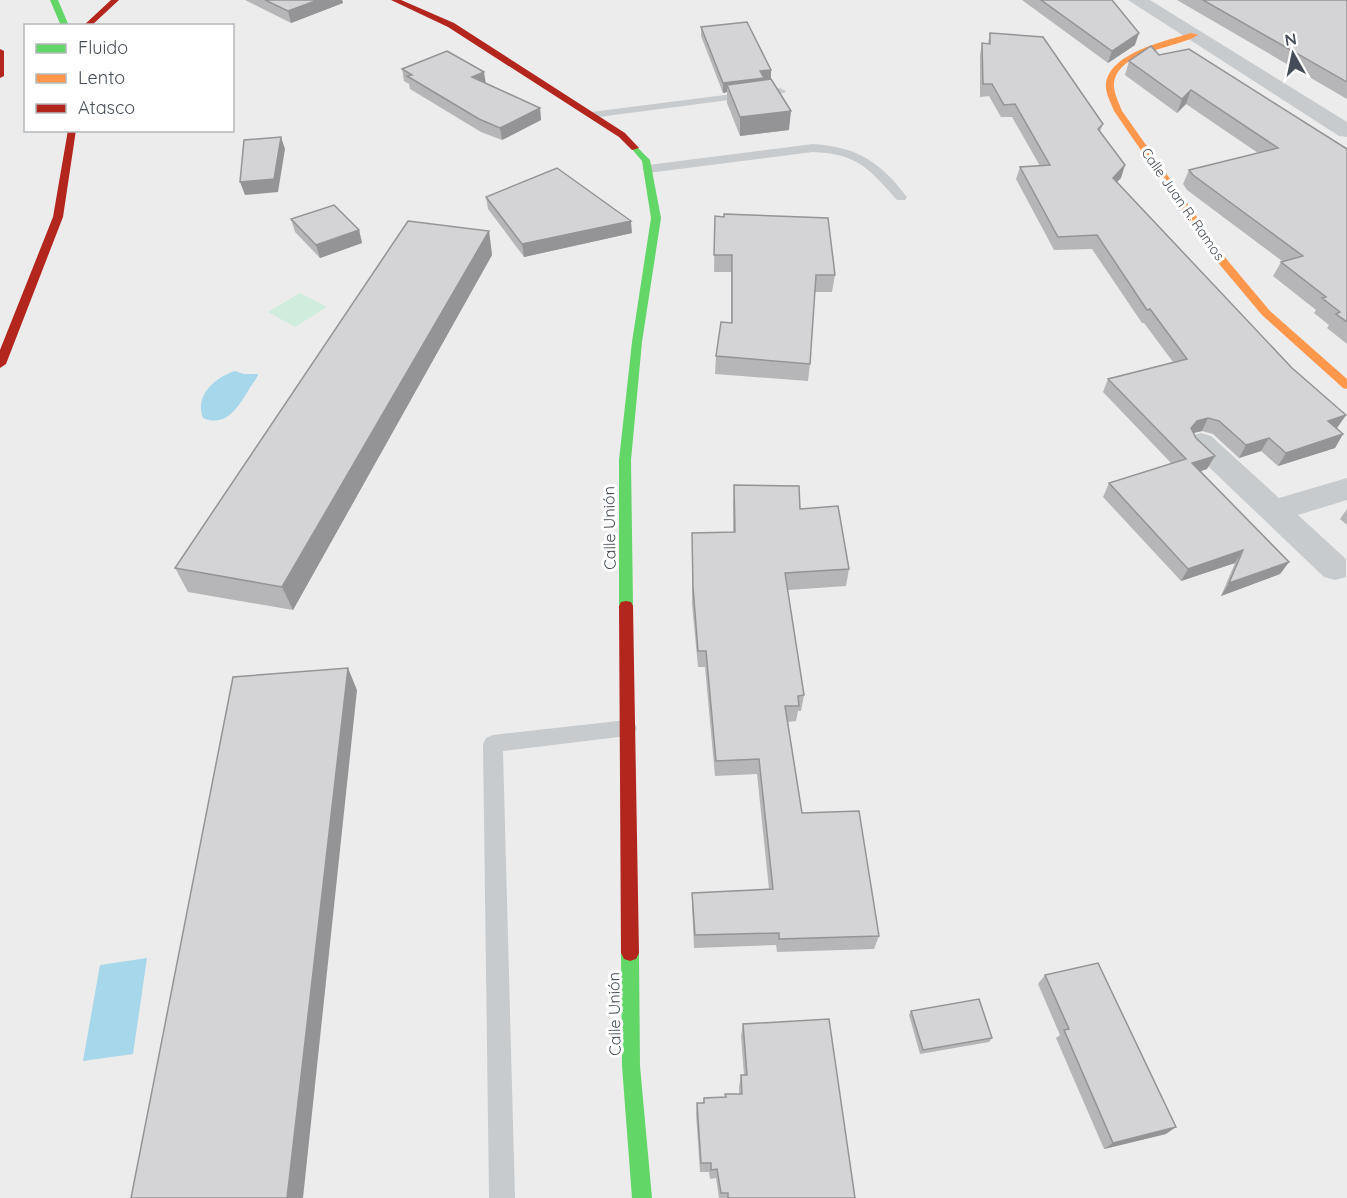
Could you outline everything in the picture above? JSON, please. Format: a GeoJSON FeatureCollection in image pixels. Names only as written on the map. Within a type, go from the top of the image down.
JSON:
{"type":"FeatureCollection","features":[{"type":"Feature","properties":{"kind":"main road"},"geometry":{"type":"LineString","coordinates":[[54,0],[64,24]]}},
{"type":"Feature","properties":{"kind":"main road"},"geometry":{"type":"LineString","coordinates":[[88,24],[115,0]]}},
{"type":"Feature","properties":{"kind":"main road","name":"Calle Unión"},"geometry":{"type":"LineString","coordinates":[[395,0],[451,25],[622,135],[646,160],[648,169],[656,218],[637,342],[625,460],[631,1066],[642,1198]]}},
{"type":"Feature","properties":{"kind":"main road","name":"Calle Juan R. Ramos"},"geometry":{"type":"LineString","coordinates":[[1194,35],[1129,57],[1116,68],[1110,83],[1118,111],[1224,263],[1266,313],[1347,384]]}},
{"type":"Feature","properties":{"kind":"main road"},"geometry":{"type":"LineString","coordinates":[[0,51],[1,69]]}},
{"type":"Feature","properties":{"kind":"main road"},"geometry":{"type":"LineString","coordinates":[[0,364],[58,217],[72,132]]}},
{"type":"Feature","properties":{"kind":"street"},"geometry":{"type":"LineString","coordinates":[[1137,0],[1347,131]]}},
{"type":"Feature","properties":{"kind":"street"},"geometry":{"type":"LineString","coordinates":[[1201,444],[1335,568]]}},
{"type":"Feature","properties":{"kind":"street"},"geometry":{"type":"LineString","coordinates":[[1274,511],[1347,489]]}},
{"type":"Feature","properties":{"kind":"lane"},"geometry":{"type":"LineString","coordinates":[[591,115],[780,91]]}},
{"type":"Feature","properties":{"kind":"lane"},"geometry":{"type":"LineString","coordinates":[[648,169],[813,148],[840,149],[860,156],[901,197]]}},
{"type":"Feature","properties":{"kind":"lane"},"geometry":{"type":"LineString","coordinates":[[502,1198],[493,744],[627,728]]}},
{"type":"Feature","properties":{"kind":"green space"},"geometry":{"type":"Polygon","coordinates":[[[300,293],[327,307],[295,327],[268,312],[300,293]]]}},
{"type":"Feature","properties":{"kind":"water"},"geometry":{"type":"Polygon","coordinates":[[[235,371],[244,374],[258,374],[240,403],[225,418],[211,420],[203,418],[202,402],[208,388],[214,382],[235,371]]]}},
{"type":"Feature","properties":{"kind":"water"},"geometry":{"type":"Polygon","coordinates":[[[147,958],[133,1054],[83,1061],[100,965],[147,958]]]}},
{"type":"Feature","properties":{"kind":"building"},"geometry":{"type":"Polygon","coordinates":[[[265,0],[318,0],[288,11],[265,0]]]}},
{"type":"Feature","properties":{"kind":"building"},"geometry":{"type":"Polygon","coordinates":[[[1041,0],[1112,0],[1139,33],[1112,51],[1041,0]]]}},
{"type":"Feature","properties":{"kind":"building"},"geometry":{"type":"Polygon","coordinates":[[[1203,0],[1347,0],[1347,82],[1203,0]]]}},
{"type":"Feature","properties":{"kind":"building"},"geometry":{"type":"Polygon","coordinates":[[[747,22],[771,70],[760,71],[764,78],[723,83],[701,27],[747,22]]]}},
{"type":"Feature","properties":{"kind":"building"},"geometry":{"type":"Polygon","coordinates":[[[990,33],[1043,37],[1103,124],[1098,129],[1125,165],[1113,178],[1292,368],[1346,415],[1328,421],[1343,434],[1286,453],[1269,438],[1246,445],[1219,421],[1208,418],[1197,421],[1191,428],[1196,438],[1215,456],[1192,463],[1289,562],[1229,583],[1243,550],[1188,569],[1109,483],[1186,459],[1108,379],[1187,359],[1150,309],[1147,310],[1097,235],[1058,237],[1020,167],[1050,165],[1015,104],[1004,105],[992,84],[983,84],[982,43],[990,44],[990,33]]]}},
{"type":"Feature","properties":{"kind":"building"},"geometry":{"type":"Polygon","coordinates":[[[1151,46],[1159,55],[1189,49],[1347,149],[1347,322],[1336,314],[1340,312],[1322,298],[1326,297],[1281,262],[1303,256],[1189,170],[1278,148],[1191,90],[1182,99],[1129,61],[1151,46]]]}},
{"type":"Feature","properties":{"kind":"building"},"geometry":{"type":"Polygon","coordinates":[[[447,51],[484,72],[472,77],[540,108],[500,128],[479,119],[407,76],[412,75],[402,69],[447,51]]]}},
{"type":"Feature","properties":{"kind":"building"},"geometry":{"type":"Polygon","coordinates":[[[771,79],[791,111],[740,117],[727,85],[771,79]]]}},
{"type":"Feature","properties":{"kind":"building"},"geometry":{"type":"Polygon","coordinates":[[[281,137],[274,179],[240,182],[244,140],[281,137]]]}},
{"type":"Feature","properties":{"kind":"building"},"geometry":{"type":"Polygon","coordinates":[[[557,168],[631,221],[522,244],[486,197],[557,168]]]}},
{"type":"Feature","properties":{"kind":"building"},"geometry":{"type":"Polygon","coordinates":[[[334,205],[359,230],[316,245],[291,219],[334,205]]]}},
{"type":"Feature","properties":{"kind":"building"},"geometry":{"type":"Polygon","coordinates":[[[724,214],[828,218],[835,275],[816,275],[810,364],[716,356],[721,322],[732,323],[732,255],[714,255],[715,216],[724,217],[724,214]]]}},
{"type":"Feature","properties":{"kind":"building"},"geometry":{"type":"Polygon","coordinates":[[[408,221],[489,231],[282,587],[175,568],[408,221]]]}},
{"type":"Feature","properties":{"kind":"building"},"geometry":{"type":"Polygon","coordinates":[[[734,485],[799,486],[800,509],[838,506],[849,569],[785,573],[804,695],[798,696],[799,706],[785,706],[802,813],[859,811],[879,936],[779,939],[779,933],[695,935],[692,893],[773,889],[759,759],[716,761],[706,651],[698,651],[692,533],[735,532],[734,485]]]}},
{"type":"Feature","properties":{"kind":"building"},"geometry":{"type":"Polygon","coordinates":[[[348,668],[287,1198],[131,1198],[233,677],[348,668]]]}},
{"type":"Feature","properties":{"kind":"building"},"geometry":{"type":"Polygon","coordinates":[[[1098,963],[1176,1127],[1113,1143],[1064,1030],[1069,1029],[1045,975],[1098,963]]]}},
{"type":"Feature","properties":{"kind":"building"},"geometry":{"type":"Polygon","coordinates":[[[979,999],[992,1038],[923,1050],[911,1011],[979,999]]]}},
{"type":"Feature","properties":{"kind":"building"},"geometry":{"type":"Polygon","coordinates":[[[829,1019],[855,1198],[728,1198],[728,1193],[721,1193],[717,1169],[711,1170],[711,1163],[701,1163],[697,1103],[704,1103],[704,1098],[742,1094],[741,1075],[747,1075],[743,1024],[829,1019]]]}},
{"type":"Feature","properties":{"kind":"traffic: fast"},"geometry":{"type":"LineString","coordinates":[[54,0],[64,24]]}},
{"type":"Feature","properties":{"kind":"traffic: fast"},"geometry":{"type":"LineString","coordinates":[[626,606],[625,460],[637,342],[656,218],[646,160],[635,148]]}},
{"type":"Feature","properties":{"kind":"traffic: fast"},"geometry":{"type":"LineString","coordinates":[[630,953],[631,1066],[642,1198]]}},
{"type":"Feature","properties":{"kind":"traffic: slow"},"geometry":{"type":"LineString","coordinates":[[1194,35],[1144,51],[1121,65],[1113,74],[1110,84],[1118,111],[1224,263],[1266,313],[1347,385]]}},
{"type":"Feature","properties":{"kind":"traffic: jam"},"geometry":{"type":"LineString","coordinates":[[88,24],[115,0]]}},
{"type":"Feature","properties":{"kind":"traffic: jam"},"geometry":{"type":"LineString","coordinates":[[395,0],[451,25],[622,135],[635,148]]}},
{"type":"Feature","properties":{"kind":"traffic: jam"},"geometry":{"type":"LineString","coordinates":[[0,51],[0,76]]}},
{"type":"Feature","properties":{"kind":"traffic: jam"},"geometry":{"type":"LineString","coordinates":[[0,364],[58,217],[72,132]]}},
{"type":"Feature","properties":{"kind":"traffic: jam"},"geometry":{"type":"LineString","coordinates":[[626,606],[630,953]]}}]}
